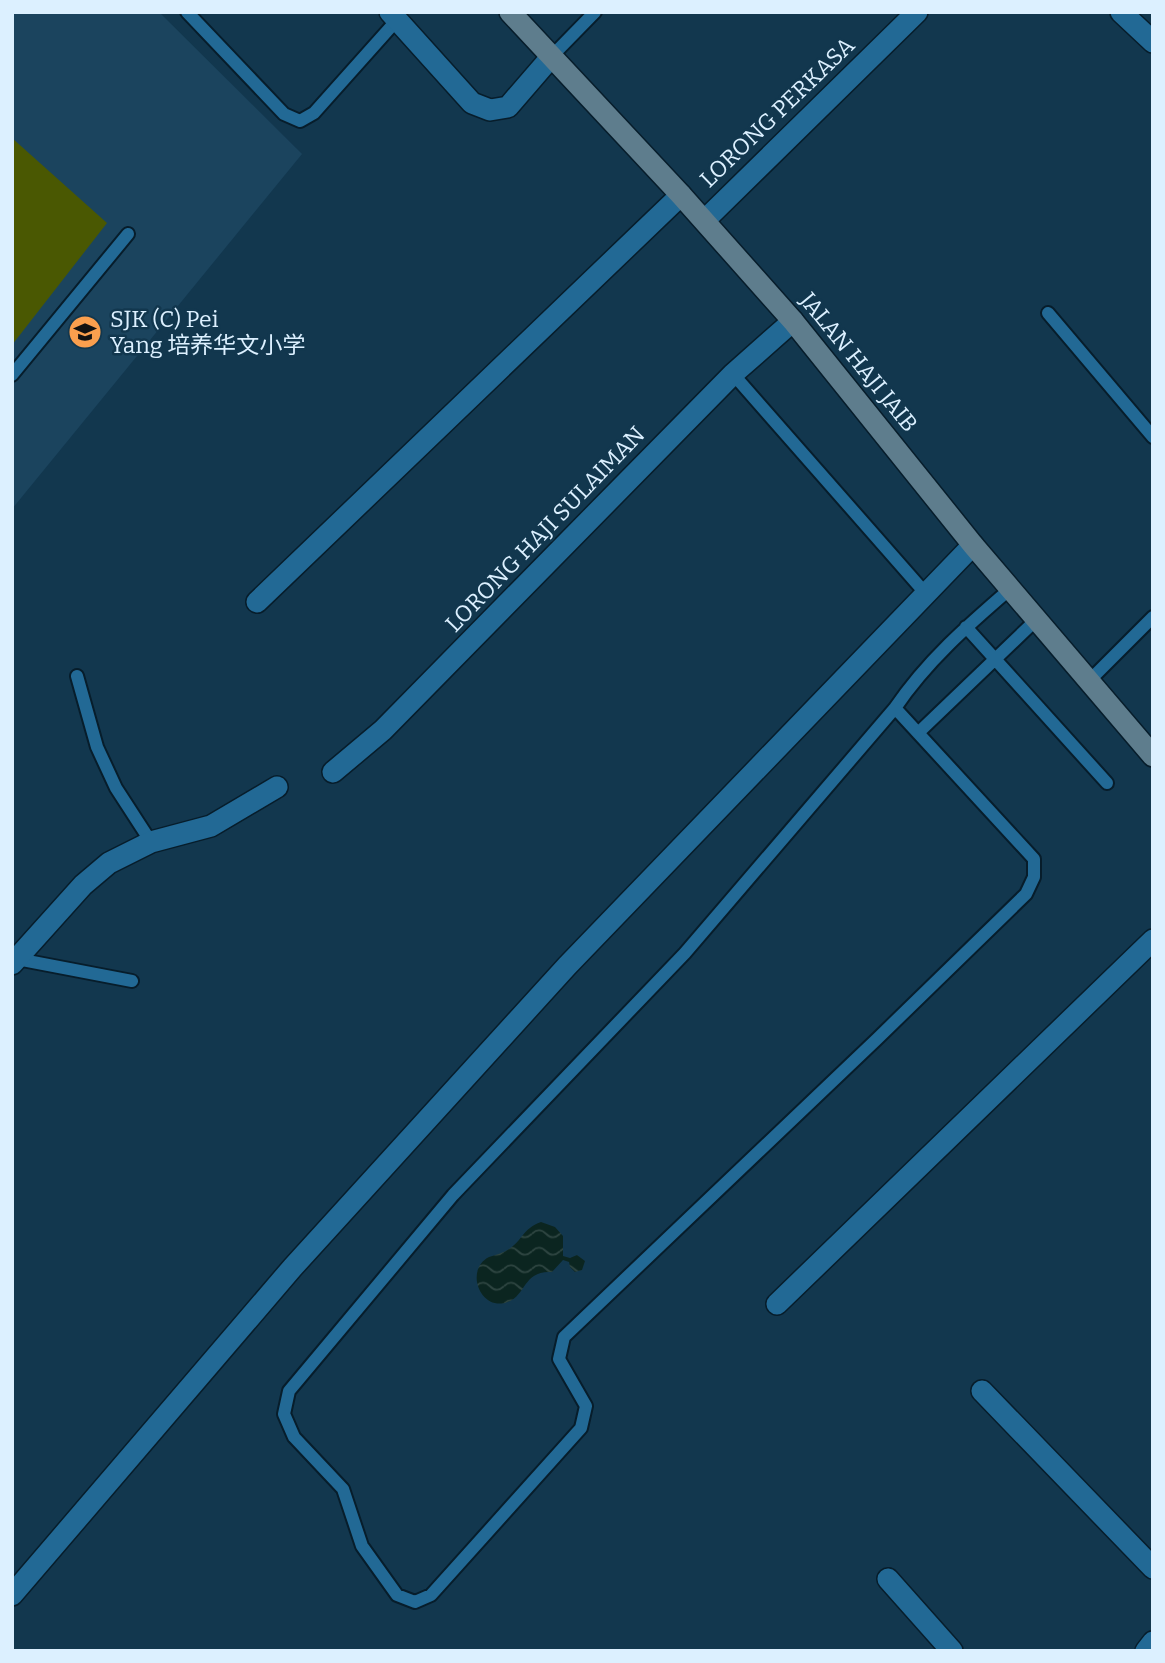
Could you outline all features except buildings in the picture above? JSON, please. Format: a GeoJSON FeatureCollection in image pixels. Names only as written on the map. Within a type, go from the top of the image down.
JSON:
{"type":"FeatureCollection","features":[{"type":"Feature","properties":{"kind":"street","name":"LORONG PERKASA"},"geometry":{"type":"LineString","coordinates":[[705,220],[917,12]]}},
{"type":"Feature","properties":{"kind":"street"},"geometry":{"type":"LineString","coordinates":[[1121,12],[1153,42]]}},
{"type":"Feature","properties":{"kind":"street","name":"JALAN HAJI JAIB"},"geometry":{"type":"LineString","coordinates":[[518,15],[552,56],[705,220],[793,321],[973,545],[1153,756]]}},
{"type":"Feature","properties":{"kind":"street"},"geometry":{"type":"LineString","coordinates":[[393,16],[472,103],[491,110],[508,107],[552,56]]}},
{"type":"Feature","properties":{"kind":"street"},"geometry":{"type":"LineString","coordinates":[[257,602],[681,195]]}},
{"type":"Feature","properties":{"kind":"street","name":"LORONG HAJI SULAIMAN"},"geometry":{"type":"LineString","coordinates":[[333,772],[383,730],[733,374],[793,321]]}},
{"type":"Feature","properties":{"kind":"street"},"geometry":{"type":"LineString","coordinates":[[12,1595],[293,1266],[558,976],[973,545]]}},
{"type":"Feature","properties":{"kind":"street"},"geometry":{"type":"LineString","coordinates":[[15,962],[83,885],[109,863],[151,842],[211,826],[277,787]]}},
{"type":"Feature","properties":{"kind":"street"},"geometry":{"type":"LineString","coordinates":[[777,1304],[1153,940]]}},
{"type":"Feature","properties":{"kind":"street"},"geometry":{"type":"LineString","coordinates":[[982,1391],[1153,1568]]}},
{"type":"Feature","properties":{"kind":"street"},"geometry":{"type":"LineString","coordinates":[[888,1579],[952,1651]]}},
{"type":"Feature","properties":{"kind":"street"},"geometry":{"type":"LineString","coordinates":[[1146,1651],[1153,1642]]}},
{"type":"Feature","properties":{"kind":"lane"},"geometry":{"type":"LineString","coordinates":[[187,12],[284,114],[300,121],[314,113],[393,16]]}},
{"type":"Feature","properties":{"kind":"lane"},"geometry":{"type":"LineString","coordinates":[[552,56],[595,12]]}},
{"type":"Feature","properties":{"kind":"lane"},"geometry":{"type":"LineString","coordinates":[[12,375],[128,234]]}},
{"type":"Feature","properties":{"kind":"lane"},"geometry":{"type":"LineString","coordinates":[[1048,313],[1153,437]]}},
{"type":"Feature","properties":{"kind":"lane"},"geometry":{"type":"LineString","coordinates":[[733,374],[927,595]]}},
{"type":"Feature","properties":{"kind":"lane"},"geometry":{"type":"LineString","coordinates":[[895,708],[1034,859],[1034,877],[1026,894],[564,1338],[559,1359],[586,1406],[581,1428],[431,1595],[415,1602],[397,1595],[362,1546],[343,1489],[294,1437],[284,1414],[289,1391],[453,1195],[685,953],[895,708],[914,679],[966,627],[1010,589]]}},
{"type":"Feature","properties":{"kind":"lane"},"geometry":{"type":"LineString","coordinates":[[1088,681],[1153,617]]}},
{"type":"Feature","properties":{"kind":"lane"},"geometry":{"type":"LineString","coordinates":[[918,733],[1036,621]]}},
{"type":"Feature","properties":{"kind":"lane"},"geometry":{"type":"LineString","coordinates":[[966,627],[1107,783]]}},
{"type":"Feature","properties":{"kind":"lane"},"geometry":{"type":"LineString","coordinates":[[77,676],[97,747],[116,788],[151,842]]}},
{"type":"Feature","properties":{"kind":"lane"},"geometry":{"type":"LineString","coordinates":[[15,962],[132,981]]}},
{"type":"Feature","properties":{"kind":"shaded area","name":"SJK (C) Pei Yang 培养华文小学"},"geometry":{"type":"Polygon","coordinates":[[[12,12],[159,12],[302,154],[12,509],[12,12]]]}},
{"type":"Feature","properties":{"kind":"green space"},"geometry":{"type":"Polygon","coordinates":[[[12,138],[107,223],[12,345],[12,138]]]}},
{"type":"Feature","properties":{"kind":"water"},"geometry":{"type":"Polygon","coordinates":[[[541,1222],[555,1227],[563,1236],[563,1256],[570,1258],[577,1255],[585,1261],[582,1270],[575,1272],[569,1262],[563,1260],[552,1272],[535,1275],[512,1300],[496,1303],[488,1300],[478,1287],[478,1270],[482,1263],[489,1257],[509,1249],[526,1231],[541,1222]]]}},
{"type":"Feature","properties":{"kind":"place","name":"SJK (C) Pei Yang 培养华文小学"},"geometry":{"type":"Point","coordinates":[85,332]}}]}
